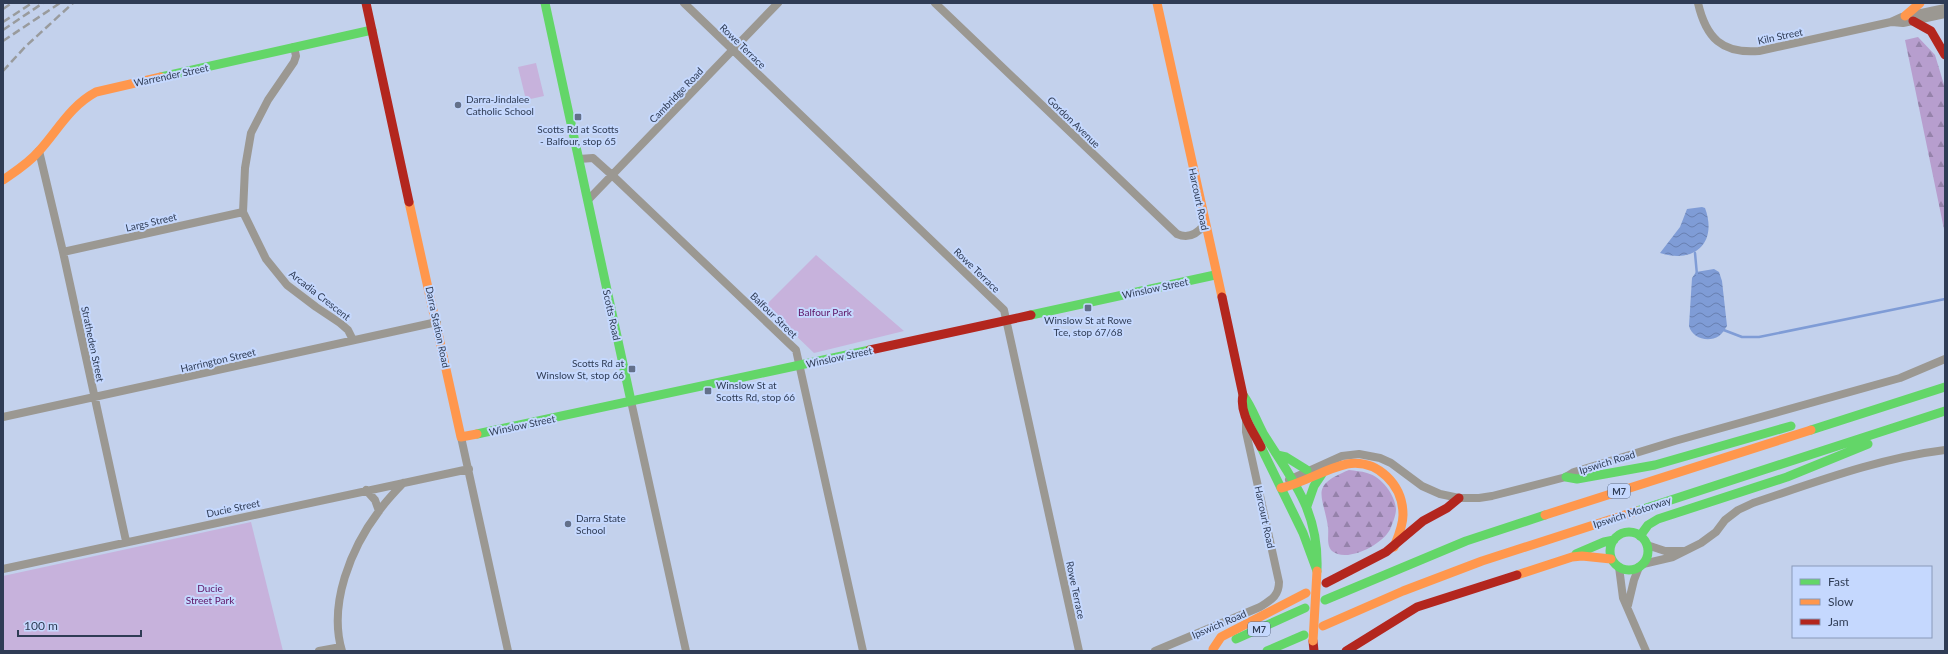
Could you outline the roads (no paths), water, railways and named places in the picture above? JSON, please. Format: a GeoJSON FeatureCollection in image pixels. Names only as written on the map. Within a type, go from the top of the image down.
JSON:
{"type":"FeatureCollection","features":[{"type":"Feature","properties":{"kind":"main road","name":"Darra Station Road"},"geometry":{"type":"LineString","coordinates":[[366,3],[461,437]]}},
{"type":"Feature","properties":{"kind":"main road","name":"Scotts Road"},"geometry":{"type":"LineString","coordinates":[[545,3],[631,401]]}},
{"type":"Feature","properties":{"kind":"main road","name":"Harcourt Road"},"geometry":{"type":"LineString","coordinates":[[1157,3],[1204,225],[1243,395],[1307,506],[1316,528],[1319,553],[1313,641],[1314,651]]}},
{"type":"Feature","properties":{"kind":"main road"},"geometry":{"type":"LineString","coordinates":[[1904,16],[1920,3]]}},
{"type":"Feature","properties":{"kind":"main road"},"geometry":{"type":"LineString","coordinates":[[1913,22],[1931,32],[1945,55]]}},
{"type":"Feature","properties":{"kind":"main road","name":"Warrender Street"},"geometry":{"type":"LineString","coordinates":[[3,180],[24,166],[39,151],[76,104],[96,92],[372,30]]}},
{"type":"Feature","properties":{"kind":"main road","name":"Winslow Street"},"geometry":{"type":"LineString","coordinates":[[461,437],[801,365],[1216,274]]}},
{"type":"Feature","properties":{"kind":"main road","name":"M7"},"geometry":{"type":"LineString","coordinates":[[1325,600],[1466,540],[1945,387]]}},
{"type":"Feature","properties":{"kind":"main road"},"geometry":{"type":"LineString","coordinates":[[1566,477],[1577,479],[1655,465],[1898,394],[1918,395]]}},
{"type":"Feature","properties":{"kind":"main road","name":"Harcourt Road"},"geometry":{"type":"LineString","coordinates":[[1243,395],[1241,404],[1246,419],[1307,541],[1317,571]]}},
{"type":"Feature","properties":{"kind":"main road","name":"Ipswich Motorway"},"geometry":{"type":"LineString","coordinates":[[1324,626],[1403,591],[1482,561],[1945,411]]}},
{"type":"Feature","properties":{"kind":"main road"},"geometry":{"type":"LineString","coordinates":[[1640,536],[1652,521],[1794,474],[1882,439],[1890,429]]}},
{"type":"Feature","properties":{"kind":"main road"},"geometry":{"type":"LineString","coordinates":[[1278,455],[1307,470]]}},
{"type":"Feature","properties":{"kind":"main road"},"geometry":{"type":"LineString","coordinates":[[1281,488],[1293,482],[1322,474],[1336,468],[1356,463],[1367,464],[1386,474],[1394,482],[1399,492],[1404,512],[1401,528],[1394,547]]}},
{"type":"Feature","properties":{"kind":"main road"},"geometry":{"type":"LineString","coordinates":[[1307,506],[1314,486],[1322,474]]}},
{"type":"Feature","properties":{"kind":"main road"},"geometry":{"type":"LineString","coordinates":[[1326,583],[1361,566],[1394,547],[1423,521],[1447,508],[1459,498]]}},
{"type":"Feature","properties":{"kind":"main road"},"geometry":{"type":"LineString","coordinates":[[1572,557],[1581,551],[1604,542],[1614,540],[1623,533],[1629,532],[1640,536],[1647,544],[1648,554],[1641,566],[1629,570],[1619,568],[1611,559],[1610,549],[1614,540]]}},
{"type":"Feature","properties":{"kind":"main road"},"geometry":{"type":"LineString","coordinates":[[1346,651],[1417,607],[1572,557],[1582,556],[1611,559]]}},
{"type":"Feature","properties":{"kind":"main road"},"geometry":{"type":"LineString","coordinates":[[1211,650],[1221,637],[1306,593]]}},
{"type":"Feature","properties":{"kind":"main road","name":"M7"},"geometry":{"type":"LineString","coordinates":[[1211,650],[1306,608]]}},
{"type":"Feature","properties":{"kind":"main road","name":"M7"},"geometry":{"type":"LineString","coordinates":[[1267,651],[1304,635]]}},
{"type":"Feature","properties":{"kind":"street","name":"Rowe Terrace"},"geometry":{"type":"LineString","coordinates":[[684,3],[1004,310],[1080,651]]}},
{"type":"Feature","properties":{"kind":"street","name":"Cambridge Road"},"geometry":{"type":"LineString","coordinates":[[588,200],[613,176],[778,3]]}},
{"type":"Feature","properties":{"kind":"street","name":"Gordon Avenue"},"geometry":{"type":"LineString","coordinates":[[935,3],[1177,234],[1182,236],[1191,235],[1199,231],[1204,225]]}},
{"type":"Feature","properties":{"kind":"street","name":"Kiln Street"},"geometry":{"type":"LineString","coordinates":[[1698,3],[1701,17],[1710,35],[1722,46],[1744,52],[1759,51],[1891,22],[1904,16],[1943,12]]}},
{"type":"Feature","properties":{"kind":"street","name":"Kiln Street"},"geometry":{"type":"LineString","coordinates":[[1891,22],[1913,22],[1943,12]]}},
{"type":"Feature","properties":{"kind":"street","name":"Arcadia Crescent"},"geometry":{"type":"LineString","coordinates":[[294,47],[296,56],[294,62],[268,100],[251,133],[245,168],[243,212],[266,259],[287,284],[316,307],[340,323],[348,330],[353,340]]}},
{"type":"Feature","properties":{"kind":"street","name":"Stratheden Street"},"geometry":{"type":"LineString","coordinates":[[39,151],[63,252],[126,541]]}},
{"type":"Feature","properties":{"kind":"street","name":"Balfour Street"},"geometry":{"type":"LineString","coordinates":[[579,159],[593,158],[796,350],[801,365],[863,651]]}},
{"type":"Feature","properties":{"kind":"street","name":"Largs Street"},"geometry":{"type":"LineString","coordinates":[[63,252],[243,212]]}},
{"type":"Feature","properties":{"kind":"street","name":"Harrington Street"},"geometry":{"type":"LineString","coordinates":[[3,417],[437,322]]}},
{"type":"Feature","properties":{"kind":"street","name":"Ipswich Road"},"geometry":{"type":"LineString","coordinates":[[1293,482],[1307,470],[1342,456],[1369,454],[1391,463],[1422,486],[1440,494],[1459,498],[1480,498],[1492,496],[1566,477],[1574,472],[1675,440],[1900,378],[1945,359]]}},
{"type":"Feature","properties":{"kind":"street","name":"Scotts Road"},"geometry":{"type":"LineString","coordinates":[[631,401],[686,651]]}},
{"type":"Feature","properties":{"kind":"street","name":"Harcourt Road"},"geometry":{"type":"LineString","coordinates":[[1246,419],[1246,432],[1279,582],[1278,592]]}},
{"type":"Feature","properties":{"kind":"street","name":"Darra Station Road"},"geometry":{"type":"LineString","coordinates":[[461,437],[508,651]]}},
{"type":"Feature","properties":{"kind":"street"},"geometry":{"type":"LineString","coordinates":[[1628,605],[1634,580],[1641,566],[1673,557],[1701,543],[1716,532],[1725,520],[1738,510],[1753,503],[1888,461],[1916,454],[1945,450]]}},
{"type":"Feature","properties":{"kind":"street","name":"Ducie Street"},"geometry":{"type":"LineString","coordinates":[[3,569],[126,541],[468,468]]}},
{"type":"Feature","properties":{"kind":"street"},"geometry":{"type":"LineString","coordinates":[[319,651],[342,649],[339,625],[344,581],[353,554],[379,511],[403,483]]}},
{"type":"Feature","properties":{"kind":"street"},"geometry":{"type":"LineString","coordinates":[[366,490],[375,500],[379,511]]}},
{"type":"Feature","properties":{"kind":"street"},"geometry":{"type":"LineString","coordinates":[[1647,544],[1665,551],[1686,551]]}},
{"type":"Feature","properties":{"kind":"street"},"geometry":{"type":"LineString","coordinates":[[1619,568],[1623,598],[1628,605],[1646,651]]}},
{"type":"Feature","properties":{"kind":"street","name":"Ipswich Road"},"geometry":{"type":"LineString","coordinates":[[1155,651],[1260,606],[1270,601],[1278,592]]}},
{"type":"Feature","properties":{"kind":"water"},"geometry":{"type":"Polygon","coordinates":[[[1705,208],[1708,220],[1708,231],[1705,241],[1700,248],[1693,253],[1683,256],[1672,256],[1660,253],[1680,227],[1687,209],[1705,208]]]}},
{"type":"Feature","properties":{"kind":"water"},"geometry":{"type":"Polygon","coordinates":[[[1714,269],[1719,272],[1722,281],[1727,326],[1719,336],[1705,339],[1693,334],[1689,326],[1692,278],[1696,272],[1714,269]]]}},
{"type":"Feature","properties":{"kind":"waterway"},"geometry":{"type":"LineString","coordinates":[[1695,253],[1697,275]]}},
{"type":"Feature","properties":{"kind":"waterway"},"geometry":{"type":"LineString","coordinates":[[1721,329],[1742,337],[1759,337],[1945,299]]}},
{"type":"Feature","properties":{"kind":"railway"},"geometry":{"type":"LineString","coordinates":[[3,9],[12,3]]}},
{"type":"Feature","properties":{"kind":"railway"},"geometry":{"type":"LineString","coordinates":[[3,22],[32,3]]}},
{"type":"Feature","properties":{"kind":"railway"},"geometry":{"type":"LineString","coordinates":[[3,30],[43,3]]}},
{"type":"Feature","properties":{"kind":"railway"},"geometry":{"type":"LineString","coordinates":[[3,41],[60,3]]}},
{"type":"Feature","properties":{"kind":"railway"},"geometry":{"type":"LineString","coordinates":[[3,71],[25,47],[73,3]]}},
{"type":"Feature","properties":{"kind":"place","name":"Darra-Jindalee Catholic School"},"geometry":{"type":"Point","coordinates":[458,105]}},
{"type":"Feature","properties":{"kind":"place","name":"Scotts Rd at Scotts - Balfour, stop 65"},"geometry":{"type":"Point","coordinates":[578,117]}},
{"type":"Feature","properties":{"kind":"place","name":"Winslow St at Rowe Tce, stop 67/68"},"geometry":{"type":"Point","coordinates":[1088,308]}},
{"type":"Feature","properties":{"kind":"place","name":"Scotts Rd at Winslow St, stop 66"},"geometry":{"type":"Point","coordinates":[632,369]}},
{"type":"Feature","properties":{"kind":"place","name":"Winslow St at Scotts Rd, stop 66"},"geometry":{"type":"Point","coordinates":[708,391]}},
{"type":"Feature","properties":{"kind":"place","name":"Darra State School"},"geometry":{"type":"Point","coordinates":[568,524]}},
{"type":"Feature","properties":{"kind":"park label","name":"Balfour Park"},"geometry":{"type":"Point","coordinates":[825,312]}},
{"type":"Feature","properties":{"kind":"park label","name":"Ducie Street Park"},"geometry":{"type":"Point","coordinates":[210,594]}}]}
